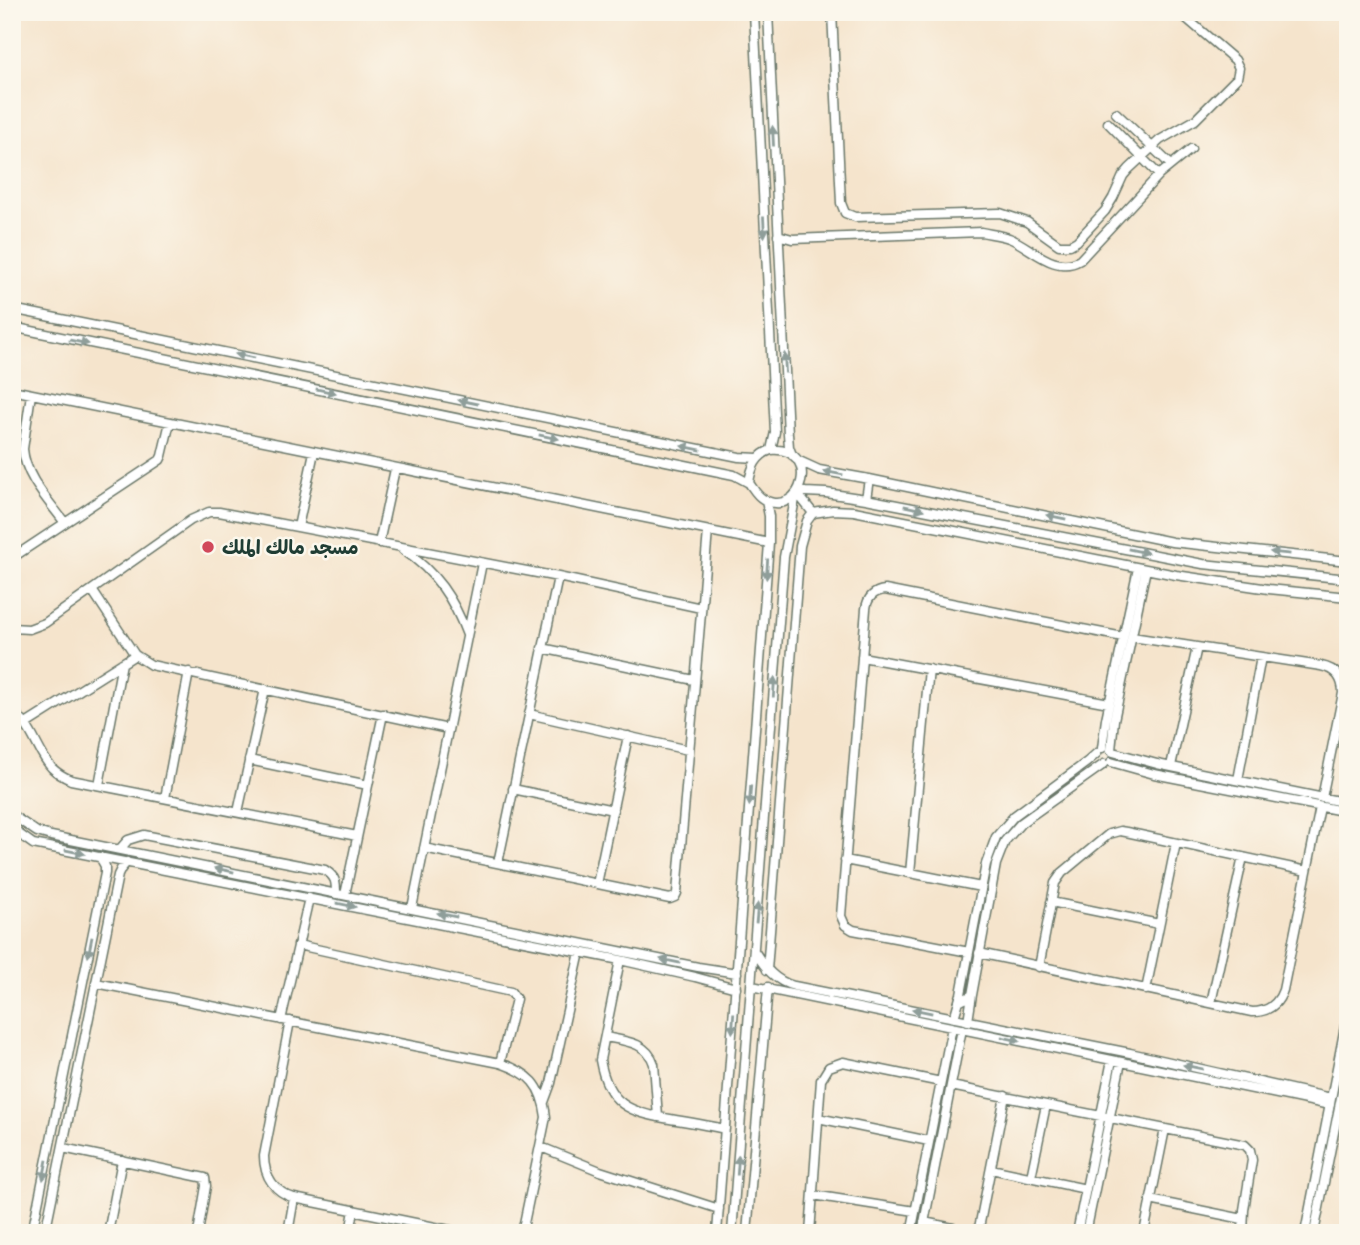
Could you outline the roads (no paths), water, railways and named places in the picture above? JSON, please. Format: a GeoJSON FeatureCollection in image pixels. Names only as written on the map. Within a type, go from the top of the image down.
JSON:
{"type":"FeatureCollection","features":[{"type":"Feature","properties":{"kind":"street"},"geometry":{"type":"LineString","coordinates":[[754,12],[774,400],[775,437],[771,450]]}},
{"type":"Feature","properties":{"kind":"street"},"geometry":{"type":"LineString","coordinates":[[732,1233],[784,557],[803,475],[788,441],[768,12]]}},
{"type":"Feature","properties":{"kind":"street"},"geometry":{"type":"LineString","coordinates":[[832,12],[843,210],[855,217],[1000,213],[1027,222],[1062,246],[1077,241],[1105,211],[1123,176],[1142,156],[1166,135],[1195,120],[1239,75],[1235,60],[1179,12]]}},
{"type":"Feature","properties":{"kind":"street"},"geometry":{"type":"LineString","coordinates":[[759,109],[772,108]]}},
{"type":"Feature","properties":{"kind":"street"},"geometry":{"type":"LineString","coordinates":[[1116,113],[1171,166]]}},
{"type":"Feature","properties":{"kind":"street"},"geometry":{"type":"LineString","coordinates":[[1108,123],[1159,175]]}},
{"type":"Feature","properties":{"kind":"street"},"geometry":{"type":"LineString","coordinates":[[778,235],[792,239],[981,232],[1008,238],[1051,262],[1069,265],[1085,256],[1159,175],[1191,149]]}},
{"type":"Feature","properties":{"kind":"street"},"geometry":{"type":"LineString","coordinates":[[12,309],[726,455],[758,458]]}},
{"type":"Feature","properties":{"kind":"street"},"geometry":{"type":"LineString","coordinates":[[12,327],[734,475],[749,483],[766,501],[774,503],[782,502],[797,492],[826,493],[1203,564],[1348,579]]}},
{"type":"Feature","properties":{"kind":"street"},"geometry":{"type":"LineString","coordinates":[[117,349],[121,331]]}},
{"type":"Feature","properties":{"kind":"street"},"geometry":{"type":"LineString","coordinates":[[12,390],[769,543]]}},
{"type":"Feature","properties":{"kind":"street"},"geometry":{"type":"LineString","coordinates":[[31,394],[24,458],[30,473],[65,523]]}},
{"type":"Feature","properties":{"kind":"street"},"geometry":{"type":"LineString","coordinates":[[774,400],[787,398]]}},
{"type":"Feature","properties":{"kind":"street"},"geometry":{"type":"LineString","coordinates":[[12,558],[160,460],[170,422]]}},
{"type":"Feature","properties":{"kind":"street"},"geometry":{"type":"LineString","coordinates":[[749,483],[754,462],[765,452],[782,450],[819,470],[1172,542],[1348,561]]}},
{"type":"Feature","properties":{"kind":"street"},"geometry":{"type":"LineString","coordinates":[[298,527],[314,452]]}},
{"type":"Feature","properties":{"kind":"street"},"geometry":{"type":"LineString","coordinates":[[379,544],[395,469]]}},
{"type":"Feature","properties":{"kind":"street"},"geometry":{"type":"LineString","coordinates":[[866,499],[869,479]]}},
{"type":"Feature","properties":{"kind":"street"},"geometry":{"type":"LineString","coordinates":[[797,492],[813,513]]}},
{"type":"Feature","properties":{"kind":"street"},"geometry":{"type":"LineString","coordinates":[[717,1233],[769,543],[766,501]]}},
{"type":"Feature","properties":{"kind":"street"},"geometry":{"type":"LineString","coordinates":[[767,970],[800,546],[807,521],[813,513],[854,511],[1142,568],[1248,586],[1348,597]]}},
{"type":"Feature","properties":{"kind":"street"},"geometry":{"type":"LineString","coordinates":[[12,628],[37,627],[191,520],[209,512],[558,577],[701,608]]}},
{"type":"Feature","properties":{"kind":"street"},"geometry":{"type":"LineString","coordinates":[[424,849],[670,898],[676,895],[708,531]]}},
{"type":"Feature","properties":{"kind":"street"},"geometry":{"type":"LineString","coordinates":[[401,548],[423,565],[442,585],[457,609],[467,635]]}},
{"type":"Feature","properties":{"kind":"street"},"geometry":{"type":"LineString","coordinates":[[412,908],[482,563]]}},
{"type":"Feature","properties":{"kind":"street"},"geometry":{"type":"LineString","coordinates":[[1142,568],[1098,760],[1154,774],[1321,802],[1348,803]]}},
{"type":"Feature","properties":{"kind":"street"},"geometry":{"type":"LineString","coordinates":[[498,863],[558,577]]}},
{"type":"Feature","properties":{"kind":"street"},"geometry":{"type":"LineString","coordinates":[[92,590],[135,654],[151,665],[448,729]]}},
{"type":"Feature","properties":{"kind":"street"},"geometry":{"type":"LineString","coordinates":[[969,952],[853,930],[845,925],[841,916],[867,604],[872,595],[885,590],[1127,637],[1329,667],[1335,671],[1343,685],[1343,693],[1283,990],[1278,1001],[1267,1010],[1252,1012],[979,953]]}},
{"type":"Feature","properties":{"kind":"street"},"geometry":{"type":"LineString","coordinates":[[968,1021],[996,864],[1005,841],[1021,823],[1114,757],[1114,720],[1127,637]]}},
{"type":"Feature","properties":{"kind":"street"},"geometry":{"type":"LineString","coordinates":[[1171,766],[1197,647]]}},
{"type":"Feature","properties":{"kind":"street"},"geometry":{"type":"LineString","coordinates":[[542,648],[694,680]]}},
{"type":"Feature","properties":{"kind":"street"},"geometry":{"type":"LineString","coordinates":[[26,724],[135,654]]}},
{"type":"Feature","properties":{"kind":"street"},"geometry":{"type":"LineString","coordinates":[[862,657],[1109,703]]}},
{"type":"Feature","properties":{"kind":"street"},"geometry":{"type":"LineString","coordinates":[[1238,780],[1261,657]]}},
{"type":"Feature","properties":{"kind":"street"},"geometry":{"type":"LineString","coordinates":[[99,785],[122,663]]}},
{"type":"Feature","properties":{"kind":"street"},"geometry":{"type":"LineString","coordinates":[[910,873],[929,669]]}},
{"type":"Feature","properties":{"kind":"street"},"geometry":{"type":"LineString","coordinates":[[165,797],[189,672]]}},
{"type":"Feature","properties":{"kind":"street"},"geometry":{"type":"LineString","coordinates":[[238,812],[265,689]]}},
{"type":"Feature","properties":{"kind":"street"},"geometry":{"type":"LineString","coordinates":[[12,712],[26,724],[50,766],[71,780],[357,836]]}},
{"type":"Feature","properties":{"kind":"street"},"geometry":{"type":"LineString","coordinates":[[340,894],[357,836],[383,714]]}},
{"type":"Feature","properties":{"kind":"street"},"geometry":{"type":"LineString","coordinates":[[529,714],[688,750]]}},
{"type":"Feature","properties":{"kind":"street"},"geometry":{"type":"LineString","coordinates":[[597,884],[628,736]]}},
{"type":"Feature","properties":{"kind":"street"},"geometry":{"type":"LineString","coordinates":[[911,1233],[981,887],[991,845],[1007,822],[1107,747],[1112,751],[1321,802],[1348,812]]}},
{"type":"Feature","properties":{"kind":"street"},"geometry":{"type":"LineString","coordinates":[[249,760],[368,785]]}},
{"type":"Feature","properties":{"kind":"street"},"geometry":{"type":"LineString","coordinates":[[513,789],[613,810]]}},
{"type":"Feature","properties":{"kind":"street"},"geometry":{"type":"LineString","coordinates":[[12,815],[37,832],[737,973]]}},
{"type":"Feature","properties":{"kind":"street"},"geometry":{"type":"LineString","coordinates":[[12,829],[33,844],[620,960],[736,988]]}},
{"type":"Feature","properties":{"kind":"street"},"geometry":{"type":"LineString","coordinates":[[1039,967],[1055,883],[1062,873],[1109,834],[1126,832],[1307,871]]}},
{"type":"Feature","properties":{"kind":"street"},"geometry":{"type":"LineString","coordinates":[[120,849],[128,840],[144,835],[325,870],[332,874],[340,894]]}},
{"type":"Feature","properties":{"kind":"street"},"geometry":{"type":"LineString","coordinates":[[1146,990],[1176,843]]}},
{"type":"Feature","properties":{"kind":"street"},"geometry":{"type":"LineString","coordinates":[[32,1233],[105,873],[100,857]]}},
{"type":"Feature","properties":{"kind":"street"},"geometry":{"type":"LineString","coordinates":[[1211,1003],[1243,857]]}},
{"type":"Feature","properties":{"kind":"street"},"geometry":{"type":"LineString","coordinates":[[845,860],[981,887]]}},
{"type":"Feature","properties":{"kind":"street"},"geometry":{"type":"LineString","coordinates":[[45,1233],[118,875],[127,862]]}},
{"type":"Feature","properties":{"kind":"street"},"geometry":{"type":"LineString","coordinates":[[280,892],[282,882]]}},
{"type":"Feature","properties":{"kind":"street"},"geometry":{"type":"LineString","coordinates":[[309,898],[285,1021],[264,1162],[268,1178],[284,1194],[295,1198],[432,1229],[464,1233]]}},
{"type":"Feature","properties":{"kind":"street"},"geometry":{"type":"LineString","coordinates":[[1051,902],[1159,924]]}},
{"type":"Feature","properties":{"kind":"street"},"geometry":{"type":"LineString","coordinates":[[298,945],[511,992],[516,999],[500,1063]]}},
{"type":"Feature","properties":{"kind":"street"},"geometry":{"type":"LineString","coordinates":[[754,951],[778,980],[794,986],[891,1010],[953,1023],[968,1021],[1045,1036],[1337,1100]]}},
{"type":"Feature","properties":{"kind":"street"},"geometry":{"type":"LineString","coordinates":[[544,1102],[551,1083],[580,952]]}},
{"type":"Feature","properties":{"kind":"street"},"geometry":{"type":"LineString","coordinates":[[620,960],[600,1060],[603,1076],[610,1090],[620,1102],[634,1111],[725,1129]]}},
{"type":"Feature","properties":{"kind":"street"},"geometry":{"type":"LineString","coordinates":[[695,977],[698,967]]}},
{"type":"Feature","properties":{"kind":"street"},"geometry":{"type":"LineString","coordinates":[[747,1233],[768,990],[772,981],[778,980]]}},
{"type":"Feature","properties":{"kind":"street"},"geometry":{"type":"LineString","coordinates":[[96,983],[500,1063],[517,1069],[529,1077],[539,1089],[546,1117],[522,1233]]}},
{"type":"Feature","properties":{"kind":"street"},"geometry":{"type":"LineString","coordinates":[[752,986],[891,1010]]}},
{"type":"Feature","properties":{"kind":"street"},"geometry":{"type":"LineString","coordinates":[[959,1002],[972,995]]}},
{"type":"Feature","properties":{"kind":"street"},"geometry":{"type":"LineString","coordinates":[[1314,1233],[1338,1110],[1348,1011]]}},
{"type":"Feature","properties":{"kind":"street"},"geometry":{"type":"LineString","coordinates":[[953,1023],[962,1029],[1117,1061],[1337,1100]]}},
{"type":"Feature","properties":{"kind":"street"},"geometry":{"type":"LineString","coordinates":[[922,1233],[962,1029]]}},
{"type":"Feature","properties":{"kind":"street"},"geometry":{"type":"LineString","coordinates":[[1044,1046],[1045,1036]]}},
{"type":"Feature","properties":{"kind":"street"},"geometry":{"type":"LineString","coordinates":[[605,1037],[636,1044],[648,1051],[652,1057],[658,1117]]}},
{"type":"Feature","properties":{"kind":"street"},"geometry":{"type":"LineString","coordinates":[[1077,1233],[1117,1061]]}},
{"type":"Feature","properties":{"kind":"street"},"geometry":{"type":"LineString","coordinates":[[810,1233],[818,1118],[823,1075],[829,1067],[843,1062],[941,1082]]}},
{"type":"Feature","properties":{"kind":"street"},"geometry":{"type":"LineString","coordinates":[[1305,1233],[1348,1062]]}},
{"type":"Feature","properties":{"kind":"street"},"geometry":{"type":"LineString","coordinates":[[951,1086],[1242,1144],[1250,1150],[1252,1160],[1243,1233]]}},
{"type":"Feature","properties":{"kind":"street"},"geometry":{"type":"LineString","coordinates":[[924,1222],[978,1233],[1005,1097]]}},
{"type":"Feature","properties":{"kind":"street"},"geometry":{"type":"LineString","coordinates":[[1031,1177],[1046,1105]]}},
{"type":"Feature","properties":{"kind":"street"},"geometry":{"type":"LineString","coordinates":[[1338,1110],[1348,1112]]}},
{"type":"Feature","properties":{"kind":"street"},"geometry":{"type":"LineString","coordinates":[[1086,1233],[1105,1116]]}},
{"type":"Feature","properties":{"kind":"street"},"geometry":{"type":"LineString","coordinates":[[818,1118],[929,1141]]}},
{"type":"Feature","properties":{"kind":"street"},"geometry":{"type":"LineString","coordinates":[[1144,1233],[1165,1129]]}},
{"type":"Feature","properties":{"kind":"street"},"geometry":{"type":"LineString","coordinates":[[541,1147],[600,1171],[719,1209]]}},
{"type":"Feature","properties":{"kind":"street"},"geometry":{"type":"LineString","coordinates":[[63,1148],[205,1178],[207,1182],[198,1233]]}},
{"type":"Feature","properties":{"kind":"street"},"geometry":{"type":"LineString","coordinates":[[108,1233],[122,1160]]}},
{"type":"Feature","properties":{"kind":"street"},"geometry":{"type":"LineString","coordinates":[[991,1169],[1086,1189]]}},
{"type":"Feature","properties":{"kind":"street"},"geometry":{"type":"LineString","coordinates":[[813,1195],[915,1211]]}},
{"type":"Feature","properties":{"kind":"street"},"geometry":{"type":"LineString","coordinates":[[720,1197],[736,1199]]}},
{"type":"Feature","properties":{"kind":"street"},"geometry":{"type":"LineString","coordinates":[[288,1233],[295,1198]]}},
{"type":"Feature","properties":{"kind":"street"},"geometry":{"type":"LineString","coordinates":[[1150,1200],[1243,1219]]}},
{"type":"Feature","properties":{"kind":"street"},"geometry":{"type":"LineString","coordinates":[[350,1233],[354,1210]]}},
{"type":"Feature","properties":{"kind":"place","name":"مسجد مالك الملك"},"geometry":{"type":"Point","coordinates":[208,547]}}]}
